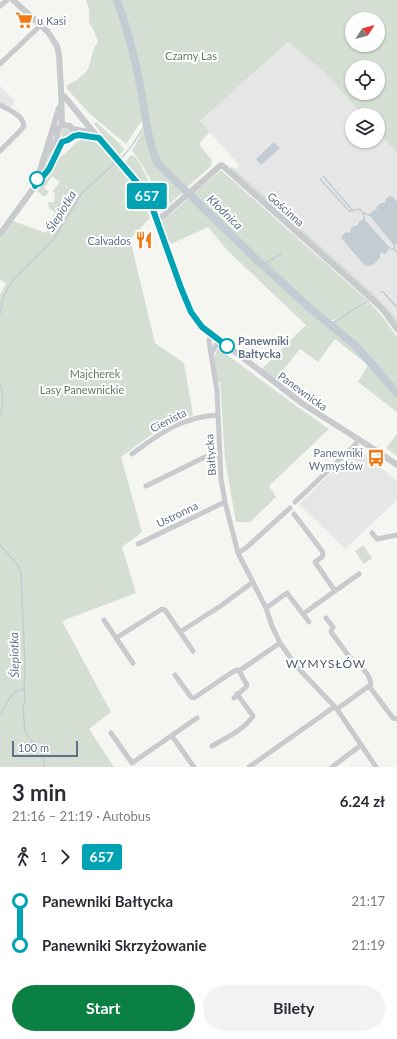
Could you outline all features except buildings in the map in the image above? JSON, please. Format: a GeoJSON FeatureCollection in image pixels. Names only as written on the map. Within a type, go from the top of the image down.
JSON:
{"type":"FeatureCollection","features":[{"type":"Feature","properties":{"kind":"street"},"geometry":{"type":"LineString","coordinates":[[0,6],[7,0]]}},
{"type":"Feature","properties":{"kind":"street"},"geometry":{"type":"LineString","coordinates":[[13,0],[51,36],[57,46],[59,55],[62,99],[61,126],[57,131],[58,136],[56,141],[45,154]]}},
{"type":"Feature","properties":{"kind":"street"},"geometry":{"type":"LineString","coordinates":[[0,64],[41,26]]}},
{"type":"Feature","properties":{"kind":"street"},"geometry":{"type":"LineString","coordinates":[[62,99],[66,120],[72,137]]}},
{"type":"Feature","properties":{"kind":"street"},"geometry":{"type":"LineString","coordinates":[[0,234],[35,186],[41,175],[45,154],[62,99]]}},
{"type":"Feature","properties":{"kind":"street","name":"Panewnicka"},"geometry":{"type":"LineString","coordinates":[[62,99],[121,164],[143,190],[151,203],[187,304],[198,322],[211,334],[303,404],[397,465]]}},
{"type":"Feature","properties":{"kind":"street"},"geometry":{"type":"LineString","coordinates":[[0,105],[16,114],[24,123],[24,126],[0,151]]}},
{"type":"Feature","properties":{"kind":"street"},"geometry":{"type":"LineString","coordinates":[[61,126],[66,125],[70,128],[90,132],[97,137]]}},
{"type":"Feature","properties":{"kind":"street"},"geometry":{"type":"LineString","coordinates":[[41,175],[49,169],[60,145],[64,141],[79,135],[97,137]]}},
{"type":"Feature","properties":{"kind":"street"},"geometry":{"type":"LineString","coordinates":[[58,136],[64,141]]}},
{"type":"Feature","properties":{"kind":"street","name":"Gościnna"},"geometry":{"type":"LineString","coordinates":[[157,219],[221,165],[376,303],[397,329]]}},
{"type":"Feature","properties":{"kind":"street","name":"Bałtycka"},"geometry":{"type":"LineString","coordinates":[[211,334],[209,339],[216,386],[221,479],[225,502],[238,553],[266,608],[280,643],[297,667],[335,708],[376,767]]}},
{"type":"Feature","properties":{"kind":"street"},"geometry":{"type":"LineString","coordinates":[[211,355],[219,340]]}},
{"type":"Feature","properties":{"kind":"street","name":"Cienista"},"geometry":{"type":"LineString","coordinates":[[132,454],[158,435],[183,422],[193,418],[218,414]]}},
{"type":"Feature","properties":{"kind":"street"},"geometry":{"type":"LineString","coordinates":[[295,502],[355,445],[359,439]]}},
{"type":"Feature","properties":{"kind":"street"},"geometry":{"type":"LineString","coordinates":[[146,486],[205,457],[219,455]]}},
{"type":"Feature","properties":{"kind":"street","name":"Ustronna"},"geometry":{"type":"LineString","coordinates":[[138,544],[225,502]]}},
{"type":"Feature","properties":{"kind":"street"},"geometry":{"type":"LineString","coordinates":[[238,553],[246,548],[290,508]]}},
{"type":"Feature","properties":{"kind":"street"},"geometry":{"type":"LineString","coordinates":[[294,514],[322,551],[322,557],[315,562],[335,591]]}},
{"type":"Feature","properties":{"kind":"street"},"geometry":{"type":"LineString","coordinates":[[372,533],[377,539],[397,535]]}},
{"type":"Feature","properties":{"kind":"street"},"geometry":{"type":"LineString","coordinates":[[303,614],[359,574]]}},
{"type":"Feature","properties":{"kind":"street"},"geometry":{"type":"LineString","coordinates":[[180,632],[253,582]]}},
{"type":"Feature","properties":{"kind":"street"},"geometry":{"type":"LineString","coordinates":[[266,608],[288,593],[309,622]]}},
{"type":"Feature","properties":{"kind":"street"},"geometry":{"type":"LineString","coordinates":[[116,638],[162,609],[165,610],[192,650]]}},
{"type":"Feature","properties":{"kind":"street"},"geometry":{"type":"LineString","coordinates":[[249,767],[371,684],[368,675],[357,662],[351,660],[331,632],[333,627],[326,618]]}},
{"type":"Feature","properties":{"kind":"street"},"geometry":{"type":"LineString","coordinates":[[104,620],[133,664]]}},
{"type":"Feature","properties":{"kind":"street"},"geometry":{"type":"LineString","coordinates":[[175,675],[191,697],[194,698],[237,670],[239,671],[280,643]]}},
{"type":"Feature","properties":{"kind":"street"},"geometry":{"type":"LineString","coordinates":[[239,671],[247,685],[246,688]]}},
{"type":"Feature","properties":{"kind":"street"},"geometry":{"type":"LineString","coordinates":[[212,746],[244,726],[253,716],[235,696],[252,683]]}},
{"type":"Feature","properties":{"kind":"street"},"geometry":{"type":"LineString","coordinates":[[369,686],[393,718],[397,719]]}},
{"type":"Feature","properties":{"kind":"street"},"geometry":{"type":"LineString","coordinates":[[112,733],[132,764],[197,718]]}},
{"type":"Feature","properties":{"kind":"street"},"geometry":{"type":"LineString","coordinates":[[172,736],[194,767]]}},
{"type":"Feature","properties":{"kind":"street"},"geometry":{"type":"LineString","coordinates":[[332,767],[362,746]]}},
{"type":"Feature","properties":{"kind":"shaded area"},"geometry":{"type":"Polygon","coordinates":[[[288,42],[324,72],[345,95],[345,100],[349,100],[357,108],[345,108],[345,148],[385,148],[385,140],[397,153],[397,319],[374,294],[234,170],[239,165],[200,121],[288,42]]]}},
{"type":"Feature","properties":{"kind":"shaded area"},"geometry":{"type":"Polygon","coordinates":[[[0,86],[14,100],[13,105],[10,108],[0,103],[0,86]]]}},
{"type":"Feature","properties":{"kind":"shaded area"},"geometry":{"type":"Polygon","coordinates":[[[274,142],[280,148],[261,165],[256,159],[274,142]]]}},
{"type":"Feature","properties":{"kind":"shaded area"},"geometry":{"type":"Polygon","coordinates":[[[389,196],[393,197],[397,202],[397,244],[393,244],[369,215],[374,210],[377,210],[376,207],[381,203],[385,203],[389,196]]]}},
{"type":"Feature","properties":{"kind":"shaded area"},"geometry":{"type":"Polygon","coordinates":[[[363,219],[389,247],[385,254],[380,252],[380,258],[369,266],[364,265],[341,237],[346,232],[350,233],[351,228],[357,226],[363,219]]]}},
{"type":"Feature","properties":{"kind":"shaded area"},"geometry":{"type":"Polygon","coordinates":[[[357,448],[397,481],[397,500],[345,549],[299,504],[357,448]]]}},
{"type":"Feature","properties":{"kind":"green space"},"geometry":{"type":"Polygon","coordinates":[[[86,0],[115,0],[127,33],[143,119],[126,144],[90,114],[67,89],[67,85],[79,78],[88,69],[94,48],[98,42],[89,22],[89,9],[86,0]]]}},
{"type":"Feature","properties":{"kind":"green space","name":"Czarny Las"},"geometry":{"type":"Polygon","coordinates":[[[119,0],[397,0],[397,153],[385,140],[385,108],[357,108],[349,100],[385,100],[385,60],[345,60],[345,95],[324,72],[288,42],[200,121],[210,132],[201,141],[200,146],[212,160],[211,166],[186,188],[160,163],[154,150],[130,33],[119,0]]]}},
{"type":"Feature","properties":{"kind":"green space"},"geometry":{"type":"Polygon","coordinates":[[[96,122],[120,144],[124,150],[119,155],[94,124],[96,122]]]}},
{"type":"Feature","properties":{"kind":"green space"},"geometry":{"type":"Polygon","coordinates":[[[145,127],[151,152],[159,167],[185,191],[164,208],[160,206],[157,194],[149,177],[132,151],[145,127]]]}},
{"type":"Feature","properties":{"kind":"green space"},"geometry":{"type":"Polygon","coordinates":[[[65,128],[70,133],[65,138],[60,133],[65,128]]]}},
{"type":"Feature","properties":{"kind":"green space","name":"Lasy Panewnickie"},"geometry":{"type":"Polygon","coordinates":[[[80,140],[94,141],[101,146],[138,192],[148,208],[147,211],[150,218],[130,239],[155,343],[184,363],[193,415],[155,432],[121,457],[142,532],[122,547],[136,593],[62,621],[111,712],[89,729],[114,767],[0,767],[0,295],[6,284],[0,279],[0,238],[13,221],[46,233],[55,212],[49,208],[48,202],[54,202],[55,193],[52,192],[60,182],[52,176],[44,188],[49,192],[46,196],[43,196],[37,191],[61,156],[80,140]]]}},
{"type":"Feature","properties":{"kind":"green space"},"geometry":{"type":"Polygon","coordinates":[[[59,141],[49,166],[41,174],[45,157],[59,141]]]}},
{"type":"Feature","properties":{"kind":"green space"},"geometry":{"type":"Polygon","coordinates":[[[131,155],[139,162],[158,199],[159,205],[146,186],[125,162],[131,155]]]}},
{"type":"Feature","properties":{"kind":"green space"},"geometry":{"type":"Polygon","coordinates":[[[232,167],[374,294],[397,319],[397,326],[231,170],[230,168],[232,167]]]}},
{"type":"Feature","properties":{"kind":"green space"},"geometry":{"type":"Polygon","coordinates":[[[220,171],[222,171],[367,300],[343,316],[328,321],[255,256],[193,193],[220,171]]]}},
{"type":"Feature","properties":{"kind":"green space"},"geometry":{"type":"Polygon","coordinates":[[[190,197],[255,262],[353,346],[372,366],[397,397],[397,412],[358,382],[368,365],[335,339],[318,362],[300,349],[275,380],[262,369],[306,325],[227,250],[208,227],[171,244],[167,237],[165,237],[161,222],[168,214],[170,215],[190,197]]]}},
{"type":"Feature","properties":{"kind":"green space"},"geometry":{"type":"Polygon","coordinates":[[[369,302],[382,316],[397,337],[397,391],[356,344],[331,323],[369,302]]]}},
{"type":"Feature","properties":{"kind":"green space"},"geometry":{"type":"Polygon","coordinates":[[[218,348],[329,429],[269,486],[276,497],[250,522],[236,522],[225,460],[220,382],[217,381],[214,357],[218,348]]]}},
{"type":"Feature","properties":{"kind":"green space"},"geometry":{"type":"Polygon","coordinates":[[[397,434],[397,456],[386,448],[397,434]]]}},
{"type":"Feature","properties":{"kind":"green space"},"geometry":{"type":"Polygon","coordinates":[[[363,545],[372,558],[364,564],[355,551],[363,545]]]}},
{"type":"Feature","properties":{"kind":"waterway","name":"Kłodnica"},"geometry":{"type":"LineString","coordinates":[[117,0],[127,30],[137,70],[148,133],[158,164],[255,258],[312,310],[355,345],[397,393]]}},
{"type":"Feature","properties":{"kind":"waterway","name":"Ślepiotka"},"geometry":{"type":"LineString","coordinates":[[120,159],[135,142],[146,122]]}},
{"type":"Feature","properties":{"kind":"waterway","name":"Ślepiotka"},"geometry":{"type":"LineString","coordinates":[[0,314],[3,298],[12,281],[54,239],[82,193],[117,161]]}},
{"type":"Feature","properties":{"kind":"waterway"},"geometry":{"type":"LineString","coordinates":[[323,176],[353,211]]}},
{"type":"Feature","properties":{"kind":"waterway"},"geometry":{"type":"LineString","coordinates":[[320,179],[349,211],[360,209],[363,213],[369,215]]}},
{"type":"Feature","properties":{"kind":"waterway"},"geometry":{"type":"LineString","coordinates":[[363,213],[364,219]]}},
{"type":"Feature","properties":{"kind":"waterway"},"geometry":{"type":"LineString","coordinates":[[393,244],[395,246],[394,249],[397,252]]}},
{"type":"Feature","properties":{"kind":"waterway"},"geometry":{"type":"LineString","coordinates":[[389,247],[394,249]]}},
{"type":"Feature","properties":{"kind":"waterway"},"geometry":{"type":"LineString","coordinates":[[262,265],[281,254]]}},
{"type":"Feature","properties":{"kind":"waterway"},"geometry":{"type":"LineString","coordinates":[[381,292],[383,292],[397,307]]}},
{"type":"Feature","properties":{"kind":"waterway"},"geometry":{"type":"LineString","coordinates":[[328,323],[334,322],[368,301]]}},
{"type":"Feature","properties":{"kind":"waterway","name":"Ślepiotka"},"geometry":{"type":"LineString","coordinates":[[0,383],[3,400],[0,416]]}},
{"type":"Feature","properties":{"kind":"waterway","name":"Ślepiotka"},"geometry":{"type":"LineString","coordinates":[[0,545],[17,564],[21,573],[25,667],[25,699],[23,708],[25,731],[44,759],[44,767]]}},
{"type":"Feature","properties":{"kind":"waterway"},"geometry":{"type":"LineString","coordinates":[[0,714],[12,696],[23,689]]}},
{"type":"Feature","properties":{"kind":"bus line","name":"657"},"geometry":{"type":"LineString","coordinates":[[37,179],[35,186],[49,169],[62,142],[79,135],[99,138],[143,190],[149,200],[183,294],[193,315],[202,327],[227,346]]}},
{"type":"Feature","properties":{"kind":"place","name":"u Kasi"},"geometry":{"type":"Point","coordinates":[24,20]}},
{"type":"Feature","properties":{"kind":"place","name":"Calvados"},"geometry":{"type":"Point","coordinates":[144,240]}},
{"type":"Feature","properties":{"kind":"place","name":"Panewniki Bałtycka"},"geometry":{"type":"Point","coordinates":[227,346]}},
{"type":"Feature","properties":{"kind":"place","name":"Panewniki Wymysłów"},"geometry":{"type":"Point","coordinates":[376,458]}},
{"type":"Feature","properties":{"kind":"district","name":"WYMYSŁÓW"},"geometry":{"type":"Point","coordinates":[326,663]}},
{"type":"Feature","properties":{"kind":"park label","name":"Majcherek"},"geometry":{"type":"Point","coordinates":[95,373]}}]}
